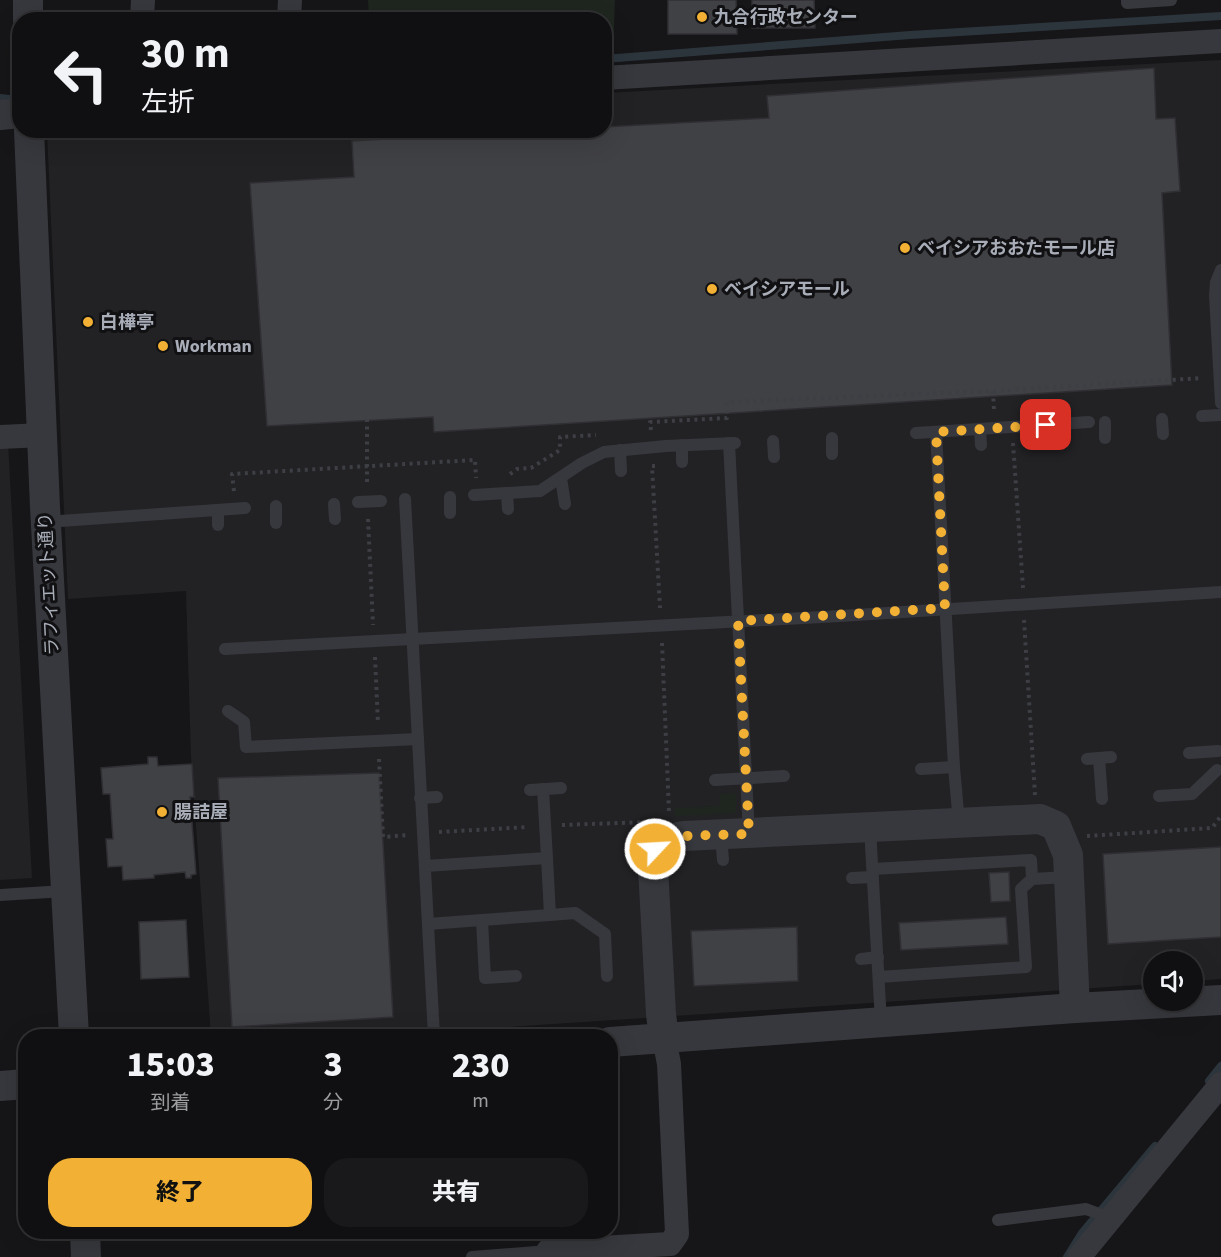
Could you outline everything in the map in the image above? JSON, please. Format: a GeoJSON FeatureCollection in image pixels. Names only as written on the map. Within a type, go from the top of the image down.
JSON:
{"type":"FeatureCollection","features":[{"type":"Feature","properties":{"kind":"street"},"geometry":{"type":"LineString","coordinates":[[612,78],[1221,41]]}},
{"type":"Feature","properties":{"kind":"street","name":"ラフィエット通り"},"geometry":{"type":"LineString","coordinates":[[29,138],[46,522],[74,1029]]}},
{"type":"Feature","properties":{"kind":"street"},"geometry":{"type":"LineString","coordinates":[[0,437],[42,435]]}},
{"type":"Feature","properties":{"kind":"street"},"geometry":{"type":"LineString","coordinates":[[548,1251],[670,1244],[677,1234],[669,1064],[661,1014],[653,868],[655,849],[669,839],[684,836],[731,843],[870,828],[1040,819],[1056,826],[1068,855],[1076,1008]]}},
{"type":"Feature","properties":{"kind":"street"},"geometry":{"type":"LineString","coordinates":[[618,1041],[1076,1008],[1221,1000]]}},
{"type":"Feature","properties":{"kind":"street"},"geometry":{"type":"LineString","coordinates":[[1079,1257],[1221,1084]]}},
{"type":"Feature","properties":{"kind":"street"},"geometry":{"type":"LineString","coordinates":[[0,1086],[18,1085]]}},
{"type":"Feature","properties":{"kind":"street"},"geometry":{"type":"LineString","coordinates":[[85,1239],[86,1257]]}},
{"type":"Feature","properties":{"kind":"lane"},"geometry":{"type":"LineString","coordinates":[[1127,0],[1127,3],[1171,0]]}},
{"type":"Feature","properties":{"kind":"lane"},"geometry":{"type":"LineString","coordinates":[[1219,278],[1221,403]]}},
{"type":"Feature","properties":{"kind":"lane"},"geometry":{"type":"LineString","coordinates":[[1202,416],[1221,415]]}},
{"type":"Feature","properties":{"kind":"lane"},"geometry":{"type":"LineString","coordinates":[[1162,419],[1163,434]]}},
{"type":"Feature","properties":{"kind":"lane"},"geometry":{"type":"LineString","coordinates":[[916,433],[1089,422]]}},
{"type":"Feature","properties":{"kind":"lane"},"geometry":{"type":"LineString","coordinates":[[1105,422],[1106,438]]}},
{"type":"Feature","properties":{"kind":"lane"},"geometry":{"type":"LineString","coordinates":[[1046,425],[1047,442]]}},
{"type":"Feature","properties":{"kind":"lane"},"geometry":{"type":"LineString","coordinates":[[980,430],[981,446]]}},
{"type":"Feature","properties":{"kind":"lane"},"geometry":{"type":"LineString","coordinates":[[936,432],[959,824]]}},
{"type":"Feature","properties":{"kind":"lane"},"geometry":{"type":"LineString","coordinates":[[832,438],[832,454]]}},
{"type":"Feature","properties":{"kind":"lane"},"geometry":{"type":"LineString","coordinates":[[773,441],[774,457]]}},
{"type":"Feature","properties":{"kind":"lane"},"geometry":{"type":"LineString","coordinates":[[474,495],[540,490],[604,452],[732,443],[738,621],[747,779],[731,843]]}},
{"type":"Feature","properties":{"kind":"lane"},"geometry":{"type":"LineString","coordinates":[[682,445],[682,462]]}},
{"type":"Feature","properties":{"kind":"lane"},"geometry":{"type":"LineString","coordinates":[[620,450],[621,471]]}},
{"type":"Feature","properties":{"kind":"lane"},"geometry":{"type":"LineString","coordinates":[[561,478],[565,504]]}},
{"type":"Feature","properties":{"kind":"lane"},"geometry":{"type":"LineString","coordinates":[[507,494],[508,509]]}},
{"type":"Feature","properties":{"kind":"lane"},"geometry":{"type":"LineString","coordinates":[[450,497],[450,513]]}},
{"type":"Feature","properties":{"kind":"lane"},"geometry":{"type":"LineString","coordinates":[[405,499],[434,1029]]}},
{"type":"Feature","properties":{"kind":"lane"},"geometry":{"type":"LineString","coordinates":[[358,502],[381,501]]}},
{"type":"Feature","properties":{"kind":"lane"},"geometry":{"type":"LineString","coordinates":[[334,504],[334,519]]}},
{"type":"Feature","properties":{"kind":"lane"},"geometry":{"type":"LineString","coordinates":[[276,506],[276,523]]}},
{"type":"Feature","properties":{"kind":"lane"},"geometry":{"type":"LineString","coordinates":[[46,522],[245,508]]}},
{"type":"Feature","properties":{"kind":"lane"},"geometry":{"type":"LineString","coordinates":[[218,510],[218,525]]}},
{"type":"Feature","properties":{"kind":"lane"},"geometry":{"type":"LineString","coordinates":[[225,649],[1221,592]]}},
{"type":"Feature","properties":{"kind":"lane"},"geometry":{"type":"LineString","coordinates":[[228,711],[244,722],[246,747],[418,739]]}},
{"type":"Feature","properties":{"kind":"lane"},"geometry":{"type":"LineString","coordinates":[[1189,753],[1218,751]]}},
{"type":"Feature","properties":{"kind":"lane"},"geometry":{"type":"LineString","coordinates":[[1159,796],[1192,794],[1219,772],[1205,752]]}},
{"type":"Feature","properties":{"kind":"lane"},"geometry":{"type":"LineString","coordinates":[[1099,758],[1102,799]]}},
{"type":"Feature","properties":{"kind":"lane"},"geometry":{"type":"LineString","coordinates":[[921,769],[954,766]]}},
{"type":"Feature","properties":{"kind":"lane"},"geometry":{"type":"LineString","coordinates":[[715,780],[784,776]]}},
{"type":"Feature","properties":{"kind":"lane"},"geometry":{"type":"LineString","coordinates":[[550,915],[547,858],[536,790],[561,788]]}},
{"type":"Feature","properties":{"kind":"lane"},"geometry":{"type":"LineString","coordinates":[[420,798],[437,796]]}},
{"type":"Feature","properties":{"kind":"lane"},"geometry":{"type":"LineString","coordinates":[[870,828],[881,1022]]}},
{"type":"Feature","properties":{"kind":"lane"},"geometry":{"type":"LineString","coordinates":[[425,866],[547,858]]}},
{"type":"Feature","properties":{"kind":"lane"},"geometry":{"type":"LineString","coordinates":[[852,878],[873,873],[1031,860],[1032,879]]}},
{"type":"Feature","properties":{"kind":"lane"},"geometry":{"type":"LineString","coordinates":[[879,977],[1026,967],[1021,889],[1032,879],[1069,877]]}},
{"type":"Feature","properties":{"kind":"lane"},"geometry":{"type":"LineString","coordinates":[[0,895],[66,891]]}},
{"type":"Feature","properties":{"kind":"lane"},"geometry":{"type":"LineString","coordinates":[[428,924],[575,913],[605,934],[607,976]]}},
{"type":"Feature","properties":{"kind":"lane"},"geometry":{"type":"LineString","coordinates":[[482,920],[485,978],[516,976]]}},
{"type":"Feature","properties":{"kind":"lane"},"geometry":{"type":"LineString","coordinates":[[861,958],[878,957]]}},
{"type":"Feature","properties":{"kind":"lane"},"geometry":{"type":"LineString","coordinates":[[998,1220],[1086,1209],[1110,1218]]}},
{"type":"Feature","properties":{"kind":"lane"},"geometry":{"type":"LineString","coordinates":[[472,1257],[548,1251]]}},
{"type":"Feature","properties":{"kind":"path"},"geometry":{"type":"LineString","coordinates":[[993,391],[1220,377]]}},
{"type":"Feature","properties":{"kind":"path"},"geometry":{"type":"LineString","coordinates":[[234,491],[232,474],[367,466]]}},
{"type":"Feature","properties":{"kind":"path"},"geometry":{"type":"LineString","coordinates":[[1083,836],[1212,828],[1221,816]]}},
{"type":"Feature","properties":{"kind":"shaded area"},"geometry":{"type":"Polygon","coordinates":[[[368,0],[615,0],[613,53],[612,12],[369,12],[368,0]]]}},
{"type":"Feature","properties":{"kind":"shaded area"},"geometry":{"type":"Polygon","coordinates":[[[1221,60],[1221,979],[1203,980],[1203,951],[1143,951],[1143,985],[480,1029],[210,1029],[191,756],[186,591],[68,599],[47,138],[612,138],[612,93],[1221,60]]]}},
{"type":"Feature","properties":{"kind":"shaded area"},"geometry":{"type":"Polygon","coordinates":[[[0,443],[8,443],[32,878],[0,880],[0,443]]]}},
{"type":"Feature","properties":{"kind":"shaded area"},"geometry":{"type":"Polygon","coordinates":[[[736,793],[736,813],[677,816],[675,814],[675,808],[720,806],[720,794],[736,793]]]}},
{"type":"Feature","properties":{"kind":"building","name":"九合行政センター"},"geometry":{"type":"Polygon","coordinates":[[[668,0],[736,0],[737,34],[668,34],[668,0]]]}},
{"type":"Feature","properties":{"kind":"building","name":"九合行政センター"},"geometry":{"type":"Polygon","coordinates":[[[752,0],[814,0],[815,28],[752,28],[752,0]]]}},
{"type":"Feature","properties":{"kind":"building","name":"ベイシアモール"},"geometry":{"type":"Polygon","coordinates":[[[1154,68],[1156,119],[1175,118],[1180,191],[1162,193],[1172,385],[434,432],[433,417],[267,426],[250,183],[354,177],[352,141],[404,138],[612,138],[612,127],[769,118],[767,96],[1154,68]]]}},
{"type":"Feature","properties":{"kind":"building"},"geometry":{"type":"Polygon","coordinates":[[[148,757],[157,757],[158,766],[192,764],[194,797],[190,797],[196,874],[191,875],[191,878],[186,878],[185,872],[154,875],[154,878],[123,880],[122,866],[108,867],[106,839],[113,839],[110,794],[103,794],[101,768],[148,764],[148,757]]]}},
{"type":"Feature","properties":{"kind":"building"},"geometry":{"type":"Polygon","coordinates":[[[379,773],[393,1017],[232,1027],[218,778],[379,773]]]}},
{"type":"Feature","properties":{"kind":"building"},"geometry":{"type":"Polygon","coordinates":[[[1221,847],[1221,937],[1108,944],[1103,854],[1221,847]]]}},
{"type":"Feature","properties":{"kind":"building"},"geometry":{"type":"Polygon","coordinates":[[[1009,872],[1010,901],[991,902],[989,873],[1009,872]]]}},
{"type":"Feature","properties":{"kind":"building"},"geometry":{"type":"Polygon","coordinates":[[[1006,917],[1008,944],[901,950],[899,923],[1006,917]]]}},
{"type":"Feature","properties":{"kind":"building"},"geometry":{"type":"Polygon","coordinates":[[[186,920],[189,977],[141,979],[139,922],[186,920]]]}},
{"type":"Feature","properties":{"kind":"building"},"geometry":{"type":"Polygon","coordinates":[[[797,927],[798,981],[694,986],[691,931],[797,927]]]}},
{"type":"Feature","properties":{"kind":"waterway"},"geometry":{"type":"LineString","coordinates":[[612,58],[910,35],[1221,16]]}},
{"type":"Feature","properties":{"kind":"waterway"},"geometry":{"type":"LineString","coordinates":[[0,98],[12,99]]}},
{"type":"Feature","properties":{"kind":"waterway"},"geometry":{"type":"LineString","coordinates":[[1209,1081],[1221,1066]]}},
{"type":"Feature","properties":{"kind":"waterway"},"geometry":{"type":"LineString","coordinates":[[1067,1257],[1082,1233],[1155,1146]]}},
{"type":"Feature","properties":{"kind":"place","name":"九合行政センター"},"geometry":{"type":"Point","coordinates":[702,17]}},
{"type":"Feature","properties":{"kind":"place","name":"ベイシアおおたモール店"},"geometry":{"type":"Point","coordinates":[905,248]}},
{"type":"Feature","properties":{"kind":"place","name":"ベイシアモール"},"geometry":{"type":"Point","coordinates":[712,289]}},
{"type":"Feature","properties":{"kind":"place","name":"白樺亭"},"geometry":{"type":"Point","coordinates":[88,322]}},
{"type":"Feature","properties":{"kind":"place","name":"Workman"},"geometry":{"type":"Point","coordinates":[163,346]}},
{"type":"Feature","properties":{"kind":"place","name":"腸詰屋"},"geometry":{"type":"Point","coordinates":[162,812]}},
{"type":"Feature","properties":{"kind":"route"},"geometry":{"type":"LineString","coordinates":[[655,849],[669,839],[684,836],[749,834],[738,621],[945,608],[936,432],[1046,425]]}}]}
